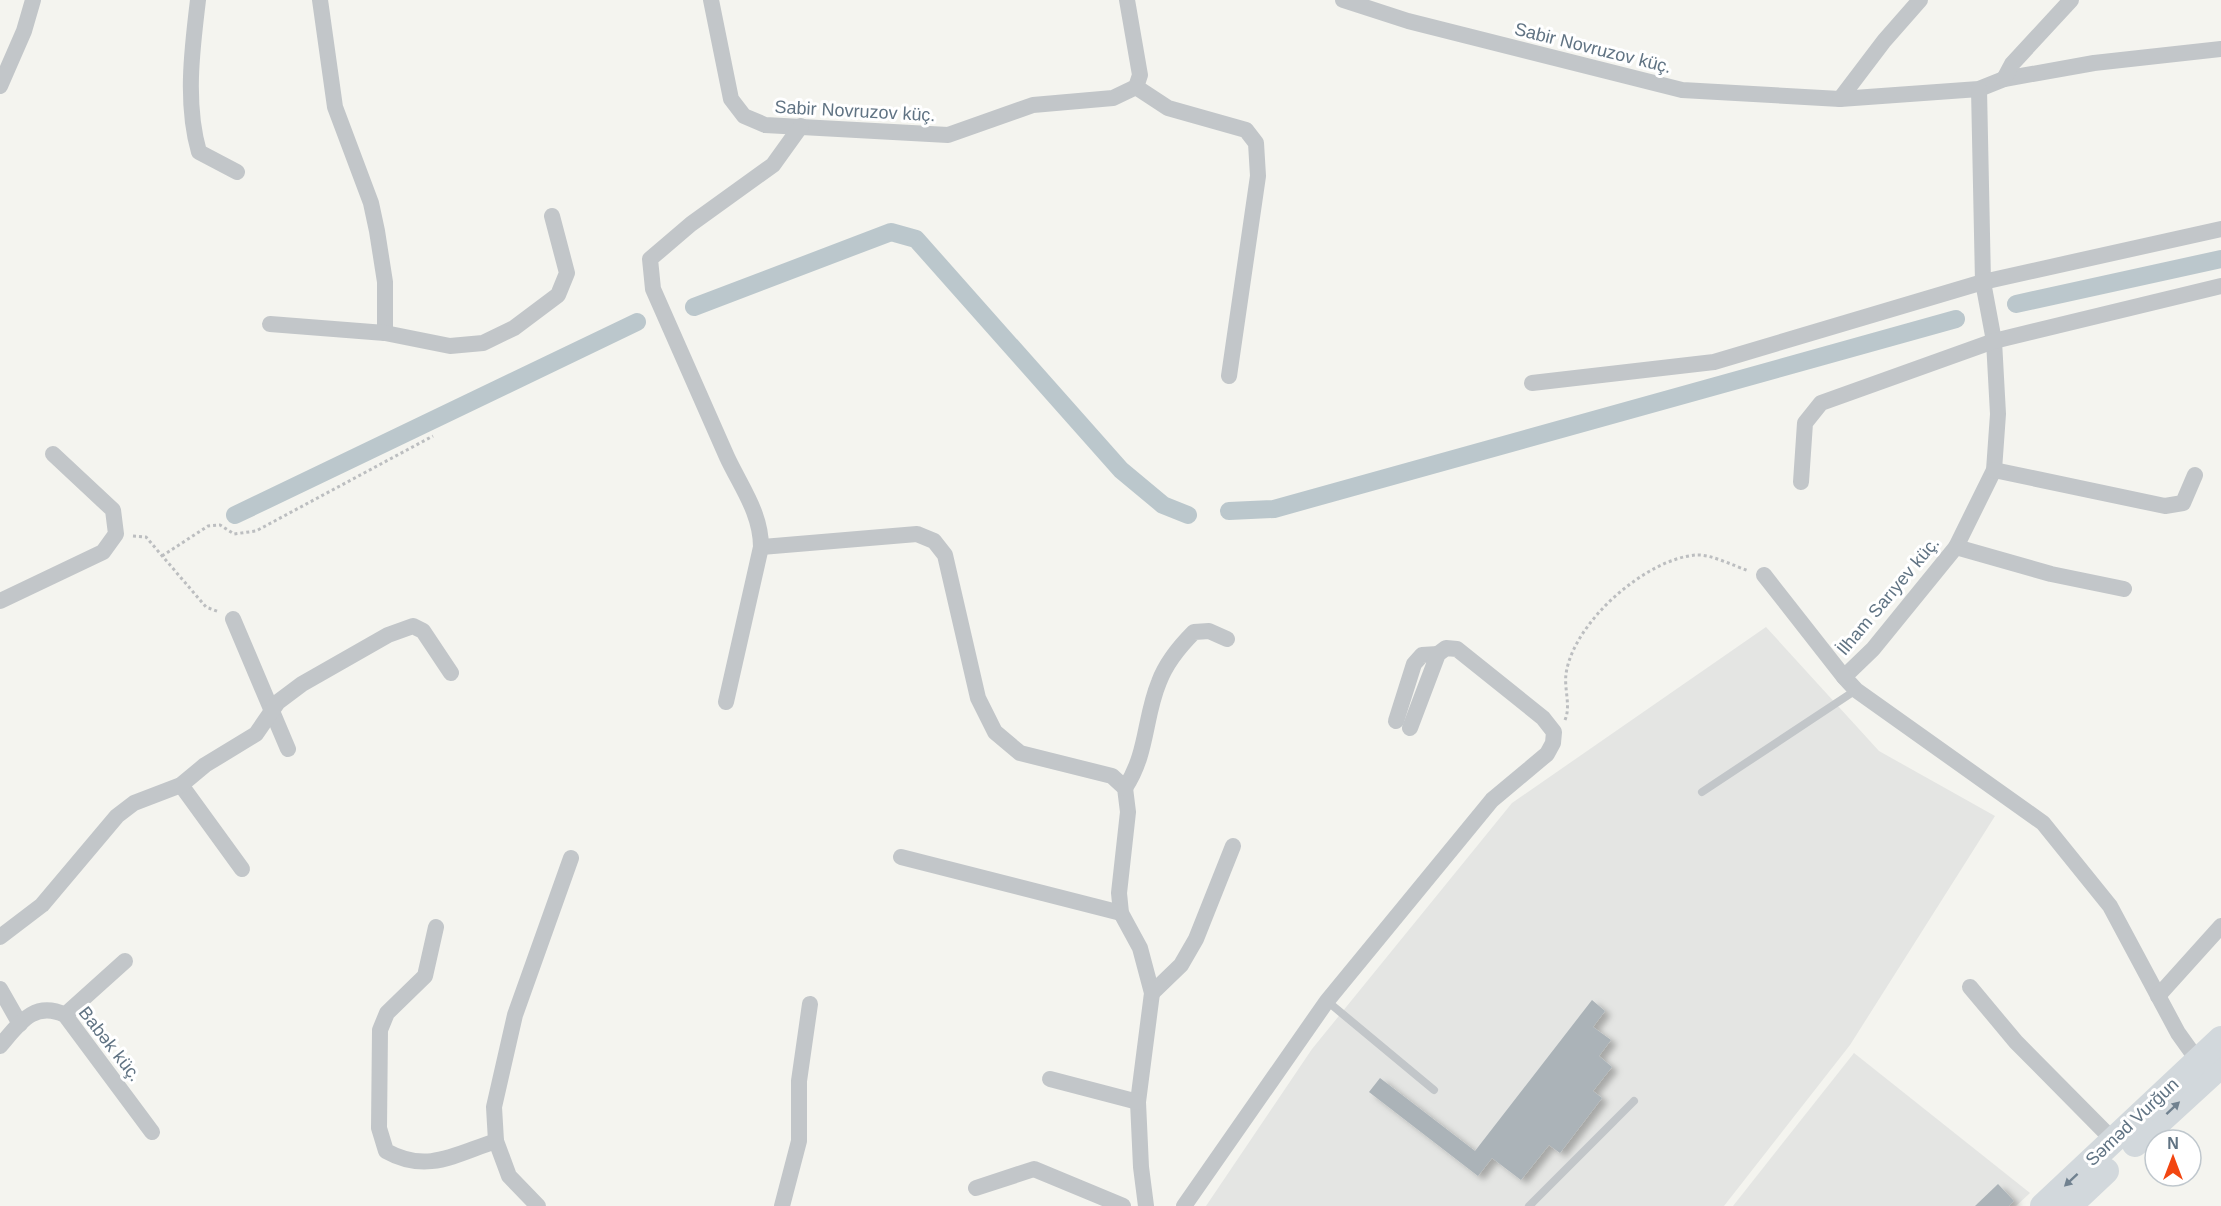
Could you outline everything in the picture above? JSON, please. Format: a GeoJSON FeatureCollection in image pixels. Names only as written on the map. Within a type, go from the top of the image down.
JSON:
{"type":"FeatureCollection","features":[{"type":"Feature","properties":{"kind":"main road","name":"Səməd Vurğun"},"geometry":{"type":"LineString","coordinates":[[2069,1206],[2210,1066],[2221,1039]]}},
{"type":"Feature","properties":{"kind":"main road","name":"Səməd Vurğun"},"geometry":{"type":"LineString","coordinates":[[2043,1206],[2113,1140],[2210,1066]]}},
{"type":"Feature","properties":{"kind":"street"},"geometry":{"type":"LineString","coordinates":[[0,86],[24,31],[33,0]]}},
{"type":"Feature","properties":{"kind":"street"},"geometry":{"type":"LineString","coordinates":[[198,0],[192,48],[194,133],[199,152],[237,172]]}},
{"type":"Feature","properties":{"kind":"street"},"geometry":{"type":"LineString","coordinates":[[320,0],[335,107],[371,203],[377,231],[385,282],[385,333]]}},
{"type":"Feature","properties":{"kind":"street","name":"Sabir Novruzov küç."},"geometry":{"type":"LineString","coordinates":[[711,0],[731,99],[744,116],[765,125],[948,135],[1033,105],[1113,98],[1136,87]]}},
{"type":"Feature","properties":{"kind":"street"},"geometry":{"type":"LineString","coordinates":[[1127,0],[1140,75],[1136,87],[1168,108],[1246,130],[1256,143],[1258,176],[1229,376]]}},
{"type":"Feature","properties":{"kind":"street","name":"Sabir Novruzov küç."},"geometry":{"type":"LineString","coordinates":[[1343,0],[1408,21],[1682,90],[1840,99],[1979,89],[2004,79],[2094,63],[2221,48]]}},
{"type":"Feature","properties":{"kind":"street"},"geometry":{"type":"LineString","coordinates":[[1840,99],[1884,41],[1920,0]]}},
{"type":"Feature","properties":{"kind":"street"},"geometry":{"type":"LineString","coordinates":[[2004,79],[2012,64],[2072,0]]}},
{"type":"Feature","properties":{"kind":"street","name":"İlham Sarıyev küç."},"geometry":{"type":"LineString","coordinates":[[1979,89],[1983,282],[1994,341],[1998,414],[1994,470],[1956,547],[1873,649],[1844,677],[1856,690],[2043,823],[2110,906],[2178,1033],[2210,1066]]}},
{"type":"Feature","properties":{"kind":"street"},"geometry":{"type":"LineString","coordinates":[[726,702],[761,546],[761,532],[755,511],[729,461],[653,289],[650,260],[690,224],[772,165],[801,126]]}},
{"type":"Feature","properties":{"kind":"street"},"geometry":{"type":"LineString","coordinates":[[270,324],[385,333],[450,346],[483,343],[514,328],[558,295],[567,273],[552,216]]}},
{"type":"Feature","properties":{"kind":"street"},"geometry":{"type":"LineString","coordinates":[[1532,383],[1714,362],[1983,282],[2221,229]]}},
{"type":"Feature","properties":{"kind":"street"},"geometry":{"type":"LineString","coordinates":[[1801,482],[1805,423],[1821,403],[1994,341],[2221,286]]}},
{"type":"Feature","properties":{"kind":"street"},"geometry":{"type":"LineString","coordinates":[[0,601],[103,552],[116,534],[113,510],[53,454]]}},
{"type":"Feature","properties":{"kind":"street"},"geometry":{"type":"LineString","coordinates":[[1994,470],[2165,506],[2183,502],[2195,475]]}},
{"type":"Feature","properties":{"kind":"street"},"geometry":{"type":"LineString","coordinates":[[761,546],[916,534],[934,541],[945,555],[978,698],[994,732],[1020,753],[1112,776],[1125,788],[1128,812],[1119,893],[1120,913],[1140,948],[1152,993],[1138,1102],[1141,1167],[1146,1206]]}},
{"type":"Feature","properties":{"kind":"street"},"geometry":{"type":"LineString","coordinates":[[1956,547],[2051,574],[2124,589]]}},
{"type":"Feature","properties":{"kind":"street"},"geometry":{"type":"LineString","coordinates":[[1764,575],[1844,677]]}},
{"type":"Feature","properties":{"kind":"street"},"geometry":{"type":"LineString","coordinates":[[233,618],[288,749]]}},
{"type":"Feature","properties":{"kind":"street"},"geometry":{"type":"LineString","coordinates":[[0,937],[42,905],[117,816],[134,804],[181,785],[205,765],[256,734],[278,702],[302,684],[388,635],[413,626],[423,631],[451,673]]}},
{"type":"Feature","properties":{"kind":"street"},"geometry":{"type":"LineString","coordinates":[[1125,788],[1137,771],[1143,754],[1159,682],[1179,647],[1194,632],[1209,631],[1227,639]]}},
{"type":"Feature","properties":{"kind":"street"},"geometry":{"type":"LineString","coordinates":[[1184,1206],[1327,1000],[1492,800],[1547,754],[1554,732],[1543,718],[1456,650],[1446,648],[1438,654],[1403,724]]}},
{"type":"Feature","properties":{"kind":"street"},"geometry":{"type":"LineString","coordinates":[[181,785],[242,869]]}},
{"type":"Feature","properties":{"kind":"street"},"geometry":{"type":"LineString","coordinates":[[1152,993],[1181,965],[1196,939],[1233,846]]}},
{"type":"Feature","properties":{"kind":"street"},"geometry":{"type":"LineString","coordinates":[[901,857],[1120,913]]}},
{"type":"Feature","properties":{"kind":"street"},"geometry":{"type":"LineString","coordinates":[[538,1206],[528,1199],[509,1176],[496,1141],[494,1107],[515,1015],[571,858]]}},
{"type":"Feature","properties":{"kind":"street"},"geometry":{"type":"LineString","coordinates":[[2158,996],[2221,926]]}},
{"type":"Feature","properties":{"kind":"street"},"geometry":{"type":"LineString","coordinates":[[436,927],[425,976],[387,1013],[380,1030],[379,1128],[386,1151],[404,1161],[427,1164],[496,1141]]}},
{"type":"Feature","properties":{"kind":"street"},"geometry":{"type":"LineString","coordinates":[[65,1015],[125,961]]}},
{"type":"Feature","properties":{"kind":"street"},"geometry":{"type":"LineString","coordinates":[[1970,987],[2016,1042],[2113,1140]]}},
{"type":"Feature","properties":{"kind":"street"},"geometry":{"type":"LineString","coordinates":[[0,989],[20,1024]]}},
{"type":"Feature","properties":{"kind":"street"},"geometry":{"type":"LineString","coordinates":[[782,1206],[799,1141],[799,1080],[810,1004]]}},
{"type":"Feature","properties":{"kind":"street","name":"Babək küç."},"geometry":{"type":"LineString","coordinates":[[0,1046],[20,1024],[39,1010],[52,1009],[65,1015],[152,1132]]}},
{"type":"Feature","properties":{"kind":"street"},"geometry":{"type":"LineString","coordinates":[[1050,1079],[1138,1102]]}},
{"type":"Feature","properties":{"kind":"street"},"geometry":{"type":"LineString","coordinates":[[976,1188],[1034,1169],[1123,1206]]}},
{"type":"Feature","properties":{"kind":"lane"},"geometry":{"type":"LineString","coordinates":[[1702,792],[1856,690]]}},
{"type":"Feature","properties":{"kind":"lane"},"geometry":{"type":"LineString","coordinates":[[1327,1000],[1434,1090]]}},
{"type":"Feature","properties":{"kind":"lane"},"geometry":{"type":"LineString","coordinates":[[1529,1206],[1634,1101]]}},
{"type":"Feature","properties":{"kind":"path"},"geometry":{"type":"LineString","coordinates":[[162,556],[208,526],[220,525],[234,534],[256,531],[433,436]]}},
{"type":"Feature","properties":{"kind":"path"},"geometry":{"type":"LineString","coordinates":[[116,534],[146,537],[206,607],[233,618]]}},
{"type":"Feature","properties":{"kind":"path"},"geometry":{"type":"LineString","coordinates":[[1554,732],[1567,717],[1566,674],[1575,647],[1600,611],[1634,581],[1674,560],[1698,555],[1764,575]]}},
{"type":"Feature","properties":{"kind":"shaded area"},"geometry":{"type":"Polygon","coordinates":[[[1766,627],[1879,751],[1995,816],[1850,1045],[1724,1206],[1206,1206],[1312,1049],[1512,803],[1766,627]]]}},
{"type":"Feature","properties":{"kind":"shaded area"},"geometry":{"type":"Polygon","coordinates":[[[1854,1053],[2030,1193],[2016,1206],[1733,1206],[1854,1053]]]}},
{"type":"Feature","properties":{"kind":"building"},"geometry":{"type":"Polygon","coordinates":[[[1592,1000],[1605,1011],[1593,1027],[1611,1040],[1599,1056],[1612,1067],[1593,1091],[1602,1098],[1560,1153],[1549,1145],[1521,1180],[1492,1158],[1478,1176],[1369,1092],[1380,1078],[1475,1151],[1592,1000]]]}},
{"type":"Feature","properties":{"kind":"building"},"geometry":{"type":"Polygon","coordinates":[[[1998,1184],[2014,1201],[2009,1206],[1975,1206],[1998,1184]]]}},
{"type":"Feature","properties":{"kind":"waterway"},"geometry":{"type":"LineString","coordinates":[[694,307],[891,232],[916,239],[1121,470],[1163,505],[1188,515]]}},
{"type":"Feature","properties":{"kind":"waterway"},"geometry":{"type":"LineString","coordinates":[[2016,304],[2221,259]]}},
{"type":"Feature","properties":{"kind":"waterway"},"geometry":{"type":"LineString","coordinates":[[1229,511],[1274,509],[1956,319]]}},
{"type":"Feature","properties":{"kind":"waterway"},"geometry":{"type":"LineString","coordinates":[[235,515],[637,322]]}}]}
